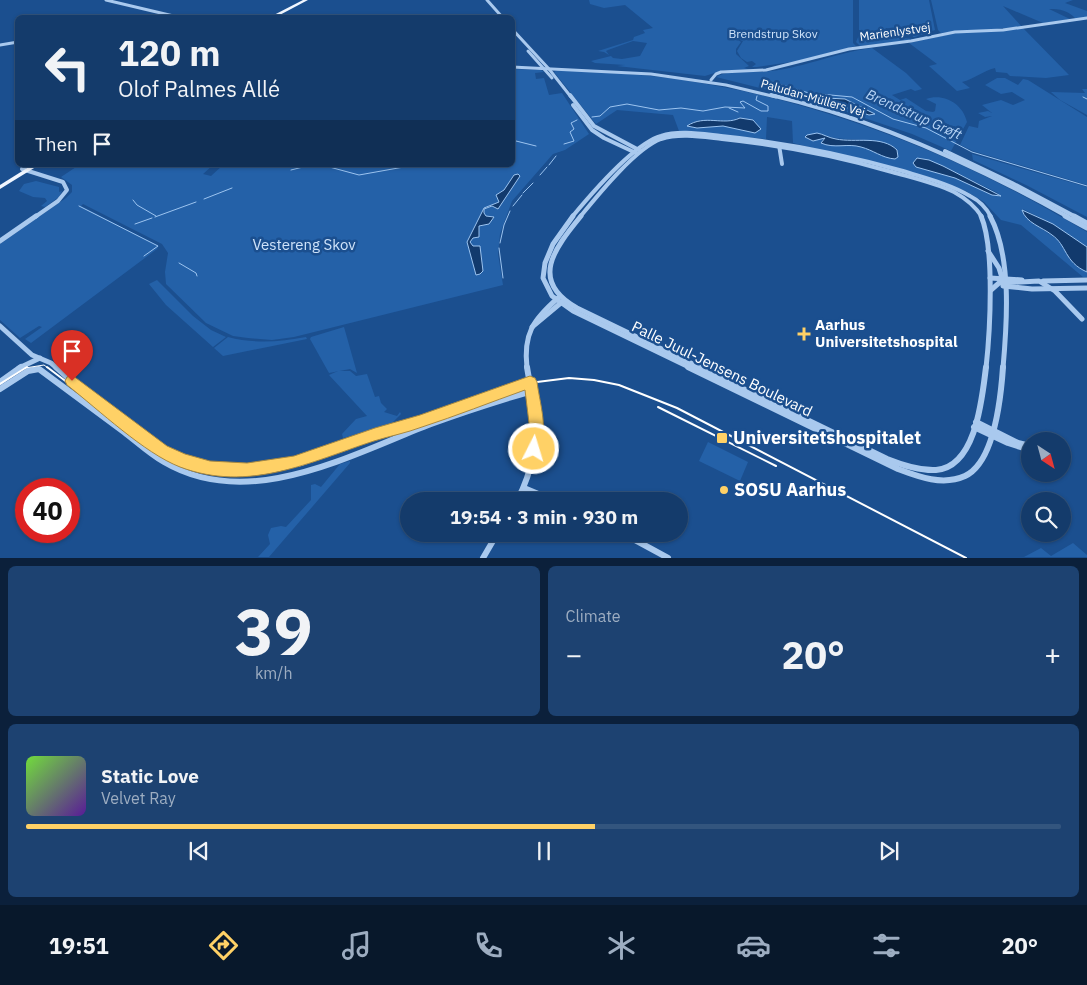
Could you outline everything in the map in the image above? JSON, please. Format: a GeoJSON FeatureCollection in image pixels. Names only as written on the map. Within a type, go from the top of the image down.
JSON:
{"type":"FeatureCollection","features":[{"type":"Feature","properties":{"kind":"main road"},"geometry":{"type":"LineString","coordinates":[[270,15],[301,0]]}},
{"type":"Feature","properties":{"kind":"main road"},"geometry":{"type":"LineString","coordinates":[[276,15],[306,0]]}},
{"type":"Feature","properties":{"kind":"main road"},"geometry":{"type":"LineString","coordinates":[[0,182],[26,168]]}},
{"type":"Feature","properties":{"kind":"main road"},"geometry":{"type":"LineString","coordinates":[[0,187],[26,168]]}},
{"type":"Feature","properties":{"kind":"street"},"geometry":{"type":"LineString","coordinates":[[106,0],[172,15]]}},
{"type":"Feature","properties":{"kind":"street"},"geometry":{"type":"LineString","coordinates":[[483,0],[496,15]]}},
{"type":"Feature","properties":{"kind":"street"},"geometry":{"type":"LineString","coordinates":[[487,0],[500,15]]}},
{"type":"Feature","properties":{"kind":"street","name":"Marienlystvej"},"geometry":{"type":"LineString","coordinates":[[711,80],[720,72],[769,70],[812,60],[849,48],[911,42],[955,32],[1003,30],[1087,18]]}},
{"type":"Feature","properties":{"kind":"street"},"geometry":{"type":"LineString","coordinates":[[515,32],[594,126],[638,153],[618,169],[615,177]]}},
{"type":"Feature","properties":{"kind":"street"},"geometry":{"type":"LineString","coordinates":[[515,37],[544,66]]}},
{"type":"Feature","properties":{"kind":"street"},"geometry":{"type":"LineString","coordinates":[[0,45],[15,42]]}},
{"type":"Feature","properties":{"kind":"street","name":"Paludan-Müllers Vej"},"geometry":{"type":"LineString","coordinates":[[515,66],[626,68],[711,80],[802,100],[896,131],[990,172],[1087,223]]}},
{"type":"Feature","properties":{"kind":"street","name":"Paludan-Müllers Vej"},"geometry":{"type":"LineString","coordinates":[[544,66],[614,70],[681,78],[754,91],[813,107],[856,120],[929,148],[1009,185],[1087,228]]}},
{"type":"Feature","properties":{"kind":"street","name":"Palle Juul-Jensens Boulevard"},"geometry":{"type":"LineString","coordinates":[[779,145],[742,140],[675,136],[657,141],[638,153],[590,204],[566,235],[553,257],[549,269],[549,278],[560,301],[884,462],[921,477],[944,480],[953,479],[972,472],[984,458],[992,433],[1002,374],[1006,328],[1006,283],[996,223],[990,212],[975,198],[942,184],[900,171],[806,148],[779,145],[676,133],[657,136],[596,188],[570,221],[543,266],[543,279],[548,291],[560,301],[575,310],[597,318],[842,438],[910,467],[939,470],[952,465],[959,460],[968,448],[975,424],[986,367],[993,285],[990,278],[988,251],[981,216],[973,205],[958,194],[940,186],[878,168],[779,145]]}},
{"type":"Feature","properties":{"kind":"street"},"geometry":{"type":"LineString","coordinates":[[779,145],[782,164]]}},
{"type":"Feature","properties":{"kind":"street"},"geometry":{"type":"LineString","coordinates":[[0,241],[58,201],[67,190],[63,182],[26,168]]}},
{"type":"Feature","properties":{"kind":"street"},"geometry":{"type":"LineString","coordinates":[[988,251],[1006,283]]}},
{"type":"Feature","properties":{"kind":"street"},"geometry":{"type":"LineString","coordinates":[[990,278],[1006,283],[1087,288]]}},
{"type":"Feature","properties":{"kind":"street"},"geometry":{"type":"LineString","coordinates":[[993,285],[1039,281],[1051,286],[1082,319]]}},
{"type":"Feature","properties":{"kind":"street"},"geometry":{"type":"LineString","coordinates":[[1051,286],[1054,284],[1087,281]]}},
{"type":"Feature","properties":{"kind":"street"},"geometry":{"type":"LineString","coordinates":[[522,492],[536,439],[532,391],[525,353],[534,320],[546,308],[560,301]]}},
{"type":"Feature","properties":{"kind":"street"},"geometry":{"type":"LineString","coordinates":[[532,327],[560,301]]}},
{"type":"Feature","properties":{"kind":"street"},"geometry":{"type":"LineString","coordinates":[[0,326],[35,358],[51,364],[162,450],[197,465],[229,470],[258,469],[294,463],[375,434],[420,422],[530,382]]}},
{"type":"Feature","properties":{"kind":"street"},"geometry":{"type":"LineString","coordinates":[[35,358],[39,369],[164,462],[190,474],[230,481],[272,480],[310,471],[480,407],[532,391]]}},
{"type":"Feature","properties":{"kind":"street"},"geometry":{"type":"LineString","coordinates":[[0,382],[35,358]]}},
{"type":"Feature","properties":{"kind":"street"},"geometry":{"type":"LineString","coordinates":[[0,389],[28,371],[39,369]]}},
{"type":"Feature","properties":{"kind":"street"},"geometry":{"type":"LineString","coordinates":[[975,424],[1014,446],[1021,447]]}},
{"type":"Feature","properties":{"kind":"street"},"geometry":{"type":"LineString","coordinates":[[524,488],[534,492]]}},
{"type":"Feature","properties":{"kind":"street"},"geometry":{"type":"LineString","coordinates":[[483,558],[493,542]]}},
{"type":"Feature","properties":{"kind":"street"},"geometry":{"type":"LineString","coordinates":[[639,542],[668,558]]}},
{"type":"Feature","properties":{"kind":"green space","name":"Brendstrup Skov"},"geometry":{"type":"Polygon","coordinates":[[[589,0],[853,0],[853,43],[856,46],[798,61],[752,67],[756,64],[741,58],[737,51],[743,41],[737,39],[741,42],[736,49],[736,54],[749,66],[744,68],[752,70],[724,70],[705,76],[617,66],[625,65],[595,63],[591,61],[611,56],[622,59],[640,56],[647,43],[633,41],[606,51],[609,55],[598,51],[633,40],[634,37],[645,33],[643,30],[653,28],[625,5],[604,8],[590,4],[589,0]]]}},
{"type":"Feature","properties":{"kind":"green space"},"geometry":{"type":"Polygon","coordinates":[[[859,0],[929,0],[935,30],[915,37],[913,37],[912,32],[886,28],[886,35],[862,33],[859,31],[859,0]]]}},
{"type":"Feature","properties":{"kind":"green space"},"geometry":{"type":"Polygon","coordinates":[[[931,0],[1073,0],[1065,3],[1087,11],[1087,17],[1076,19],[1064,11],[1049,9],[1070,19],[1043,23],[1003,6],[1022,27],[941,33],[938,30],[931,0]]]}},
{"type":"Feature","properties":{"kind":"green space"},"geometry":{"type":"Polygon","coordinates":[[[1023,28],[1069,75],[1046,78],[1010,76],[1007,73],[996,72],[995,68],[962,82],[970,88],[957,91],[929,66],[937,64],[909,43],[956,33],[1023,28]]]}},
{"type":"Feature","properties":{"kind":"green space"},"geometry":{"type":"Polygon","coordinates":[[[938,34],[922,39],[860,46],[856,42],[859,35],[913,39],[938,34]]]}},
{"type":"Feature","properties":{"kind":"green space"},"geometry":{"type":"Polygon","coordinates":[[[872,48],[906,73],[922,89],[915,91],[911,89],[892,95],[900,100],[906,98],[926,111],[935,111],[936,104],[926,99],[933,98],[946,99],[957,105],[961,110],[967,122],[951,151],[912,134],[823,104],[716,77],[731,72],[787,69],[872,48]]]}},
{"type":"Feature","properties":{"kind":"green space","name":"Vestereng Skov"},"geometry":{"type":"Polygon","coordinates":[[[515,69],[541,70],[544,72],[535,73],[536,79],[544,78],[549,95],[562,93],[589,134],[565,150],[553,154],[512,201],[500,234],[498,254],[503,285],[294,337],[272,340],[233,336],[206,323],[166,284],[165,272],[168,253],[162,244],[83,204],[81,206],[159,246],[31,343],[25,339],[42,327],[39,326],[20,338],[0,320],[0,244],[72,192],[72,185],[61,177],[76,167],[211,167],[203,174],[211,176],[221,167],[515,167],[515,69]]]}},
{"type":"Feature","properties":{"kind":"green space"},"geometry":{"type":"Polygon","coordinates":[[[557,70],[656,77],[742,91],[794,103],[895,137],[993,180],[1087,232],[1087,247],[1053,224],[1023,209],[1033,223],[1058,240],[1083,270],[1087,272],[1087,277],[1083,277],[1021,225],[1001,220],[984,202],[966,191],[912,173],[793,143],[792,121],[767,117],[766,139],[679,131],[673,115],[617,110],[596,124],[554,72],[557,70]],[[823,135],[817,139],[825,138],[821,141],[837,146],[860,146],[892,159],[896,148],[869,140],[841,139],[823,135]],[[921,158],[916,167],[955,178],[1000,197],[998,193],[943,166],[921,158]]]}},
{"type":"Feature","properties":{"kind":"green space"},"geometry":{"type":"Polygon","coordinates":[[[997,78],[1005,78],[1018,85],[1023,79],[1028,80],[1087,117],[1087,185],[973,151],[960,145],[969,126],[978,128],[979,121],[992,116],[985,117],[978,113],[988,111],[992,113],[982,105],[1001,100],[1013,105],[1025,100],[1012,92],[1001,94],[985,85],[997,78]]]}},
{"type":"Feature","properties":{"kind":"green space"},"geometry":{"type":"Polygon","coordinates":[[[1082,89],[1087,89],[1087,115],[1060,100],[1051,92],[1085,93],[1082,89]]]}},
{"type":"Feature","properties":{"kind":"green space"},"geometry":{"type":"Polygon","coordinates":[[[972,154],[1087,187],[1087,217],[973,160],[972,154]]]}},
{"type":"Feature","properties":{"kind":"green space"},"geometry":{"type":"Polygon","coordinates":[[[36,181],[59,187],[59,192],[62,191],[59,197],[45,207],[41,206],[47,201],[45,198],[33,197],[19,191],[24,184],[36,181]]]}},
{"type":"Feature","properties":{"kind":"green space"},"geometry":{"type":"Polygon","coordinates":[[[157,280],[193,316],[211,330],[226,337],[213,347],[166,305],[149,284],[157,280]]]}},
{"type":"Feature","properties":{"kind":"green space"},"geometry":{"type":"Polygon","coordinates":[[[344,327],[357,373],[350,369],[329,373],[310,339],[311,337],[344,327]]]}},
{"type":"Feature","properties":{"kind":"green space"},"geometry":{"type":"Polygon","coordinates":[[[228,337],[257,341],[277,341],[306,337],[307,339],[223,356],[214,348],[228,337]]]}},
{"type":"Feature","properties":{"kind":"green space"},"geometry":{"type":"Polygon","coordinates":[[[338,371],[350,371],[356,376],[367,374],[375,397],[379,396],[381,403],[387,409],[384,412],[397,416],[400,412],[401,414],[389,426],[343,438],[342,434],[356,419],[367,416],[329,375],[338,371]]]}},
{"type":"Feature","properties":{"kind":"green space"},"geometry":{"type":"Polygon","coordinates":[[[708,442],[748,462],[740,481],[699,461],[708,442]]]}},
{"type":"Feature","properties":{"kind":"green space"},"geometry":{"type":"Polygon","coordinates":[[[350,461],[269,557],[258,557],[270,544],[268,535],[271,528],[286,527],[311,500],[311,485],[315,484],[321,487],[340,464],[350,461]]]}},
{"type":"Feature","properties":{"kind":"green space"},"geometry":{"type":"Polygon","coordinates":[[[1073,543],[1087,557],[1024,557],[1041,548],[1051,556],[1073,543]]]}},
{"type":"Feature","properties":{"kind":"shaded area"},"geometry":{"type":"Polygon","coordinates":[[[826,98],[845,99],[875,114],[869,115],[827,101],[826,98]]]}},
{"type":"Feature","properties":{"kind":"shaded area"},"geometry":{"type":"Polygon","coordinates":[[[740,118],[753,120],[761,129],[755,133],[723,126],[697,128],[687,126],[700,121],[727,121],[740,118]]]}},
{"type":"Feature","properties":{"kind":"shaded area"},"geometry":{"type":"Polygon","coordinates":[[[817,133],[836,139],[868,140],[891,145],[897,150],[898,157],[895,159],[882,156],[856,146],[826,145],[821,143],[825,138],[813,141],[805,137],[817,133]]]}},
{"type":"Feature","properties":{"kind":"shaded area"},"geometry":{"type":"Polygon","coordinates":[[[917,158],[929,160],[943,166],[1001,196],[992,195],[955,178],[916,167],[913,163],[917,158]]]}},
{"type":"Feature","properties":{"kind":"shaded area"},"geometry":{"type":"Polygon","coordinates":[[[518,174],[520,176],[498,209],[492,206],[484,209],[486,216],[494,217],[489,224],[479,226],[479,237],[473,238],[470,242],[473,246],[480,246],[483,271],[476,275],[467,242],[484,208],[499,202],[496,195],[504,190],[514,175],[518,174]]]}},
{"type":"Feature","properties":{"kind":"shaded area"},"geometry":{"type":"Polygon","coordinates":[[[1022,210],[1053,224],[1087,247],[1087,272],[1070,259],[1057,239],[1031,222],[1022,210]]]}},
{"type":"Feature","properties":{"kind":"waterway","name":"Brendstrup Grøft"},"geometry":{"type":"LineString","coordinates":[[761,86],[772,82],[809,93],[852,97],[893,119],[926,128],[972,152],[1087,186]]}},
{"type":"Feature","properties":{"kind":"waterway"},"geometry":{"type":"LineString","coordinates":[[592,117],[600,116],[610,107],[627,104],[659,110],[681,108],[703,111],[725,107],[745,108],[740,102],[743,101],[761,111],[768,111],[768,106],[756,100],[757,96]]}},
{"type":"Feature","properties":{"kind":"waterway"},"geometry":{"type":"LineString","coordinates":[[1083,97],[1087,99]]}},
{"type":"Feature","properties":{"kind":"waterway"},"geometry":{"type":"LineString","coordinates":[[729,108],[738,112]]}},
{"type":"Feature","properties":{"kind":"waterway"},"geometry":{"type":"LineString","coordinates":[[564,144],[574,141],[570,132],[574,129],[571,123],[577,120]]}},
{"type":"Feature","properties":{"kind":"waterway"},"geometry":{"type":"LineString","coordinates":[[515,141],[536,146]]}},
{"type":"Feature","properties":{"kind":"waterway"},"geometry":{"type":"LineString","coordinates":[[549,165],[556,156]]}},
{"type":"Feature","properties":{"kind":"waterway"},"geometry":{"type":"LineString","coordinates":[[291,170],[303,167]]}},
{"type":"Feature","properties":{"kind":"waterway"},"geometry":{"type":"LineString","coordinates":[[329,167],[359,175],[404,167]]}},
{"type":"Feature","properties":{"kind":"waterway"},"geometry":{"type":"LineString","coordinates":[[540,175],[547,167]]}},
{"type":"Feature","properties":{"kind":"waterway"},"geometry":{"type":"LineString","coordinates":[[523,193],[533,183]]}},
{"type":"Feature","properties":{"kind":"waterway"},"geometry":{"type":"LineString","coordinates":[[204,199],[232,188]]}},
{"type":"Feature","properties":{"kind":"waterway"},"geometry":{"type":"LineString","coordinates":[[513,206],[522,195]]}},
{"type":"Feature","properties":{"kind":"waterway"},"geometry":{"type":"LineString","coordinates":[[133,200],[137,205],[156,216]]}},
{"type":"Feature","properties":{"kind":"waterway"},"geometry":{"type":"LineString","coordinates":[[155,217],[196,202]]}},
{"type":"Feature","properties":{"kind":"waterway"},"geometry":{"type":"LineString","coordinates":[[79,206],[158,246],[144,256]]}},
{"type":"Feature","properties":{"kind":"waterway"},"geometry":{"type":"LineString","coordinates":[[500,243],[504,225],[510,211]]}},
{"type":"Feature","properties":{"kind":"waterway"},"geometry":{"type":"LineString","coordinates":[[135,224],[152,218]]}},
{"type":"Feature","properties":{"kind":"waterway"},"geometry":{"type":"LineString","coordinates":[[499,248],[503,278]]}},
{"type":"Feature","properties":{"kind":"waterway"},"geometry":{"type":"LineString","coordinates":[[179,263],[196,273],[197,276]]}},
{"type":"Feature","properties":{"kind":"tram line"},"geometry":{"type":"LineString","coordinates":[[26,368],[44,365],[48,368]]}},
{"type":"Feature","properties":{"kind":"tram line"},"geometry":{"type":"LineString","coordinates":[[47,367],[166,456],[195,468],[225,473],[256,473],[301,465],[537,382],[569,378],[619,385],[677,408],[966,558]]}},
{"type":"Feature","properties":{"kind":"tram line"},"geometry":{"type":"LineString","coordinates":[[0,384],[26,368]]}},
{"type":"Feature","properties":{"kind":"tram line"},"geometry":{"type":"LineString","coordinates":[[658,407],[776,466]]}},
{"type":"Feature","properties":{"kind":"place","name":"Aarhus Universitetshospital"},"geometry":{"type":"Point","coordinates":[804,334]}},
{"type":"Feature","properties":{"kind":"place","name":"Universitetshospitalet"},"geometry":{"type":"Point","coordinates":[722,438]}},
{"type":"Feature","properties":{"kind":"place","name":"SOSU Aarhus"},"geometry":{"type":"Point","coordinates":[724,490]}},
{"type":"Feature","properties":{"kind":"route"},"geometry":{"type":"LineString","coordinates":[[72,381],[170,455],[197,465],[223,470],[271,468],[294,463],[375,434],[420,422],[530,382],[536,423],[534,449]]}}]}
